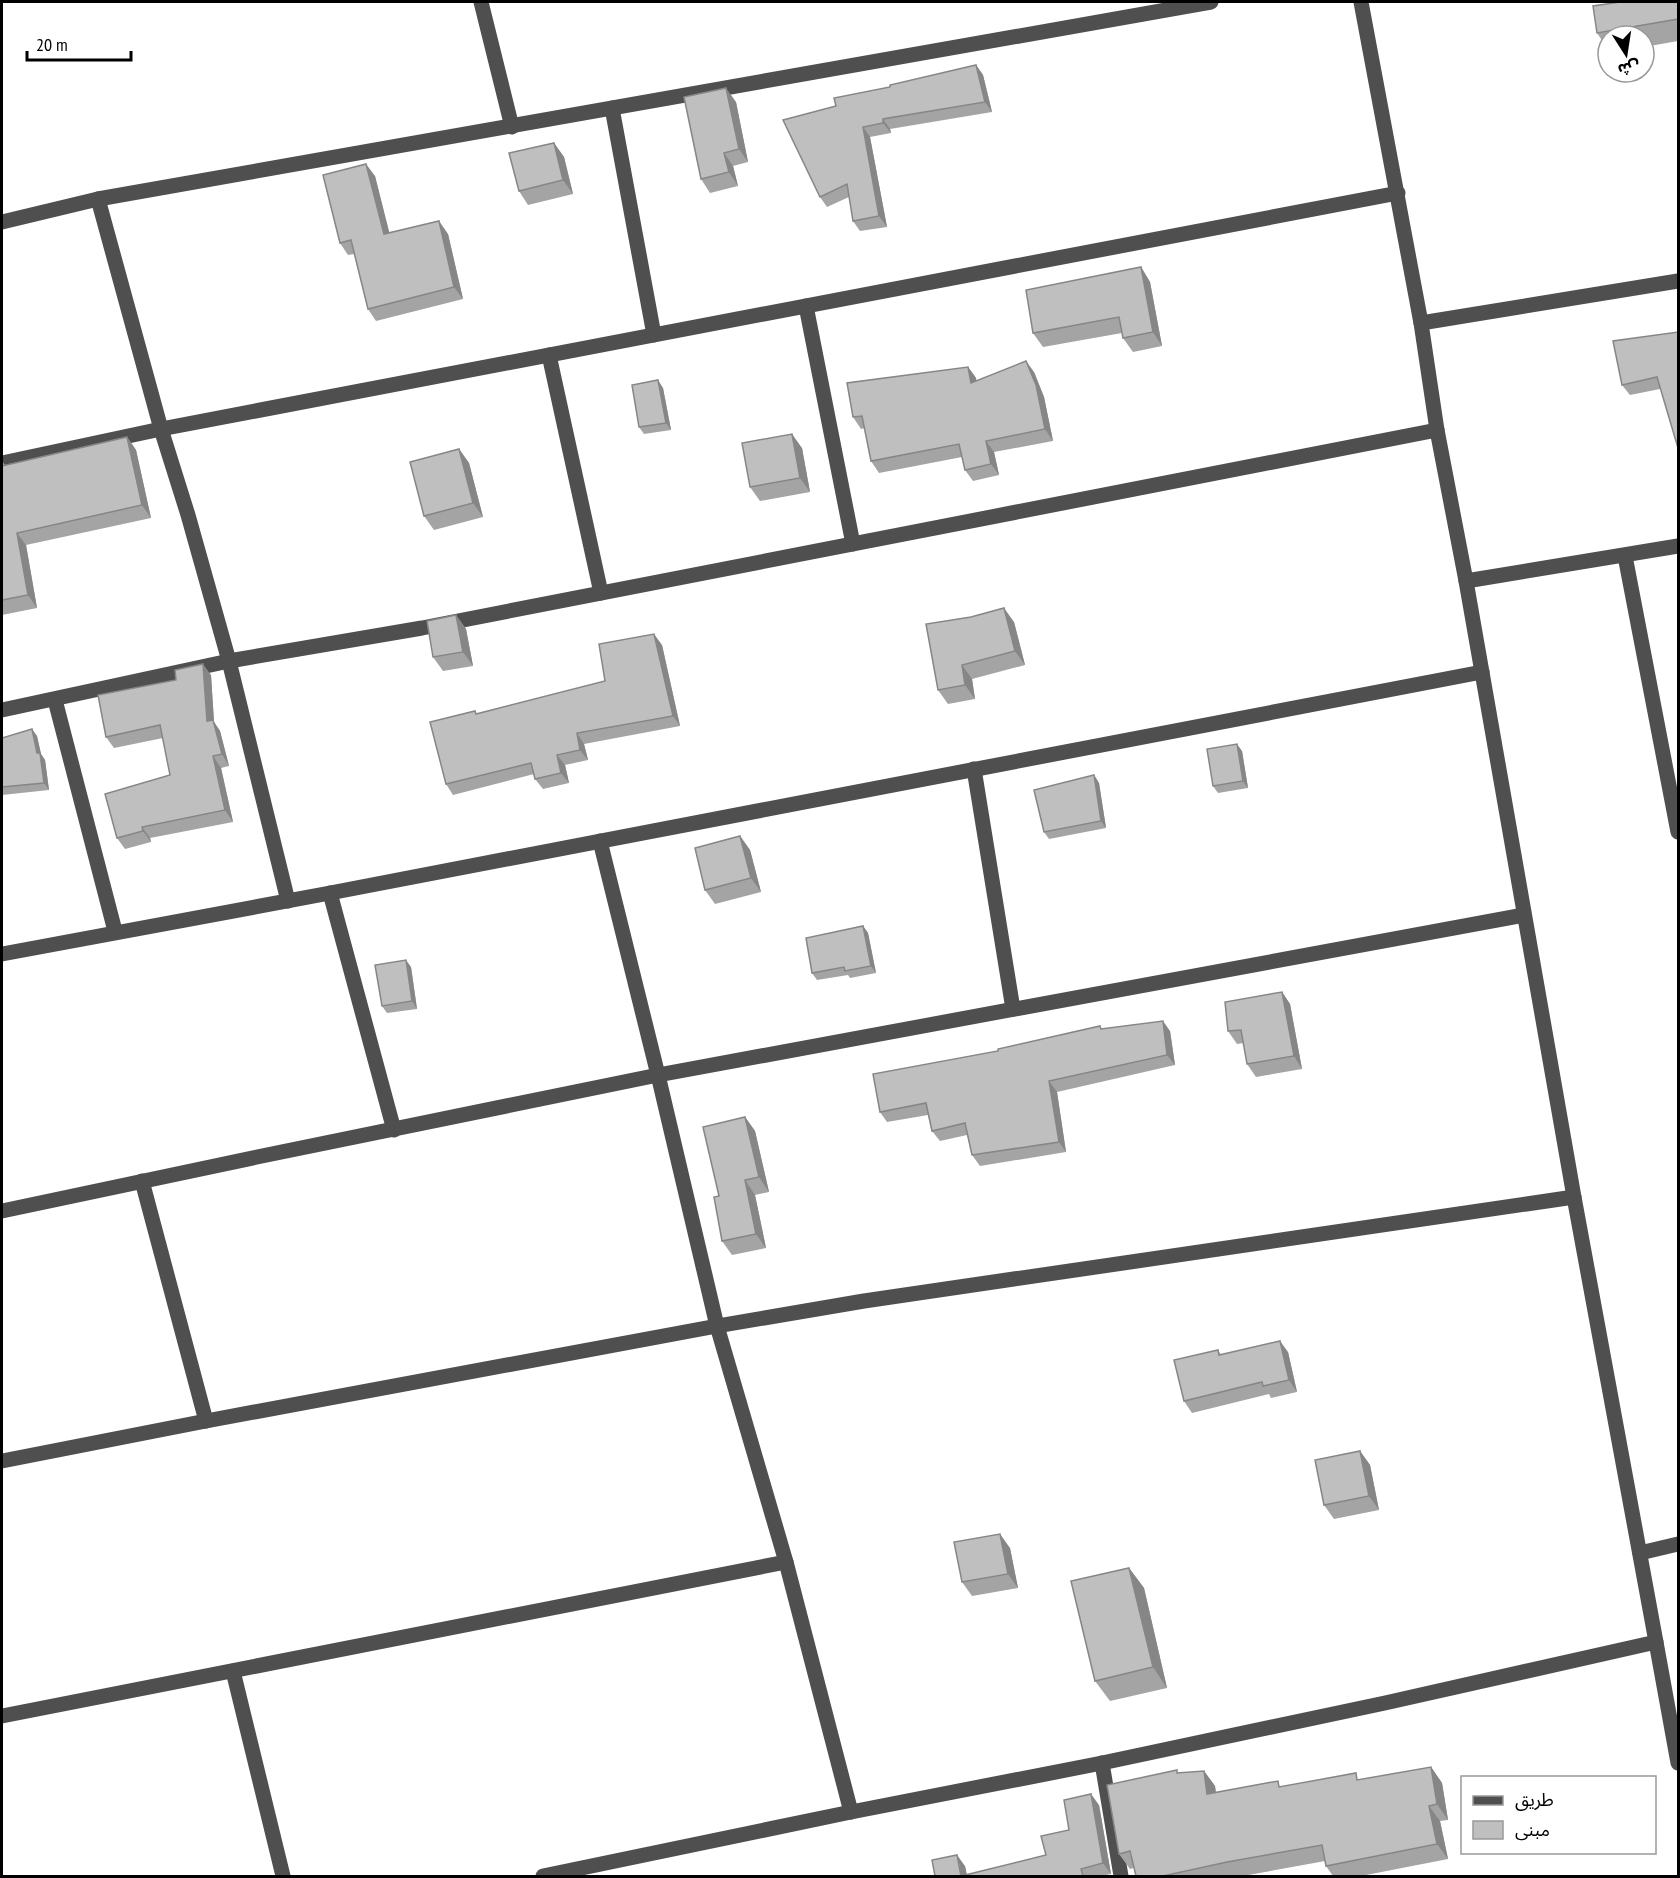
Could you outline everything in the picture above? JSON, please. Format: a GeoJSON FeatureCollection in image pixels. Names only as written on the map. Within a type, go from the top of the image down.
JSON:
{"type":"FeatureCollection","features":[{"type":"Feature","properties":{"kind":"street"},"geometry":{"type":"LineString","coordinates":[[481,2],[512,127]]}},
{"type":"Feature","properties":{"kind":"street"},"geometry":{"type":"LineString","coordinates":[[2,222],[98,199],[1211,2]]}},
{"type":"Feature","properties":{"kind":"street"},"geometry":{"type":"LineString","coordinates":[[1361,2],[1398,193],[1437,430],[1678,1763]]}},
{"type":"Feature","properties":{"kind":"street"},"geometry":{"type":"LineString","coordinates":[[612,108],[654,335]]}},
{"type":"Feature","properties":{"kind":"street"},"geometry":{"type":"LineString","coordinates":[[2,463],[161,429],[1398,193]]}},
{"type":"Feature","properties":{"kind":"street"},"geometry":{"type":"LineString","coordinates":[[98,199],[161,429],[229,661],[288,900]]}},
{"type":"Feature","properties":{"kind":"street"},"geometry":{"type":"LineString","coordinates":[[1421,323],[1678,281]]}},
{"type":"Feature","properties":{"kind":"street"},"geometry":{"type":"LineString","coordinates":[[806,306],[854,544]]}},
{"type":"Feature","properties":{"kind":"street"},"geometry":{"type":"LineString","coordinates":[[549,355],[601,593]]}},
{"type":"Feature","properties":{"kind":"street"},"geometry":{"type":"LineString","coordinates":[[2,710],[229,661],[422,628],[1437,430]]}},
{"type":"Feature","properties":{"kind":"street"},"geometry":{"type":"LineString","coordinates":[[1466,581],[1678,546]]}},
{"type":"Feature","properties":{"kind":"street"},"geometry":{"type":"LineString","coordinates":[[1624,556],[1676,807],[1678,832]]}},
{"type":"Feature","properties":{"kind":"street"},"geometry":{"type":"LineString","coordinates":[[2,954],[1482,672]]}},
{"type":"Feature","properties":{"kind":"street"},"geometry":{"type":"LineString","coordinates":[[55,700],[115,932]]}},
{"type":"Feature","properties":{"kind":"street"},"geometry":{"type":"LineString","coordinates":[[974,769],[1013,1009]]}},
{"type":"Feature","properties":{"kind":"street"},"geometry":{"type":"LineString","coordinates":[[600,841],[717,1326],[786,1562],[850,1812]]}},
{"type":"Feature","properties":{"kind":"street"},"geometry":{"type":"LineString","coordinates":[[330,893],[394,1130]]}},
{"type":"Feature","properties":{"kind":"street"},"geometry":{"type":"LineString","coordinates":[[2,1211],[658,1075],[1524,915]]}},
{"type":"Feature","properties":{"kind":"street"},"geometry":{"type":"LineString","coordinates":[[142,1181],[206,1421]]}},
{"type":"Feature","properties":{"kind":"street"},"geometry":{"type":"LineString","coordinates":[[2,1461],[206,1421],[864,1300],[1574,1197]]}},
{"type":"Feature","properties":{"kind":"street"},"geometry":{"type":"LineString","coordinates":[[1640,1553],[1678,1544]]}},
{"type":"Feature","properties":{"kind":"street"},"geometry":{"type":"LineString","coordinates":[[2,1716],[786,1562]]}},
{"type":"Feature","properties":{"kind":"street"},"geometry":{"type":"LineString","coordinates":[[543,1876],[850,1812],[1102,1763],[1656,1642]]}},
{"type":"Feature","properties":{"kind":"street"},"geometry":{"type":"LineString","coordinates":[[233,1671],[283,1876]]}},
{"type":"Feature","properties":{"kind":"street"},"geometry":{"type":"LineString","coordinates":[[1102,1763],[1121,1876]]}},
{"type":"Feature","properties":{"kind":"building"},"geometry":{"type":"Polygon","coordinates":[[[1620,2],[1678,2],[1678,19],[1649,24],[1596,24],[1596,26],[1593,6],[1620,2]]]}},
{"type":"Feature","properties":{"kind":"building"},"geometry":{"type":"Polygon","coordinates":[[[976,65],[985,102],[883,119],[883,123],[863,127],[879,216],[853,221],[847,184],[820,197],[783,120],[836,106],[834,98],[890,87],[890,85],[976,65]]]}},
{"type":"Feature","properties":{"kind":"building"},"geometry":{"type":"Polygon","coordinates":[[[726,88],[739,149],[724,153],[729,172],[701,179],[684,97],[726,88]]]}},
{"type":"Feature","properties":{"kind":"building"},"geometry":{"type":"Polygon","coordinates":[[[554,143],[563,180],[519,191],[509,153],[554,143]]]}},
{"type":"Feature","properties":{"kind":"building"},"geometry":{"type":"Polygon","coordinates":[[[366,164],[384,234],[439,221],[454,287],[368,309],[351,240],[340,243],[323,175],[366,164]]]}},
{"type":"Feature","properties":{"kind":"building"},"geometry":{"type":"Polygon","coordinates":[[[1141,267],[1153,332],[1123,338],[1119,317],[1033,333],[1026,290],[1141,267]]]}},
{"type":"Feature","properties":{"kind":"building"},"geometry":{"type":"Polygon","coordinates":[[[1678,332],[1678,448],[1657,377],[1622,385],[1613,341],[1678,332]]]}},
{"type":"Feature","properties":{"kind":"building"},"geometry":{"type":"Polygon","coordinates":[[[1026,361],[1036,385],[1045,429],[986,441],[991,464],[965,470],[959,444],[871,461],[862,416],[853,417],[847,383],[968,367],[971,383],[1026,361]]]}},
{"type":"Feature","properties":{"kind":"building"},"geometry":{"type":"Polygon","coordinates":[[[658,380],[666,423],[639,427],[632,385],[658,380]]]}},
{"type":"Feature","properties":{"kind":"building"},"geometry":{"type":"Polygon","coordinates":[[[792,434],[800,478],[750,487],[742,443],[792,434]]]}},
{"type":"Feature","properties":{"kind":"building"},"geometry":{"type":"Polygon","coordinates":[[[127,437],[142,505],[17,533],[28,595],[2,600],[2,466],[127,437]]]}},
{"type":"Feature","properties":{"kind":"building"},"geometry":{"type":"Polygon","coordinates":[[[459,449],[473,503],[424,516],[410,462],[459,449]]]}},
{"type":"Feature","properties":{"kind":"building"},"geometry":{"type":"Polygon","coordinates":[[[1004,608],[1015,651],[962,665],[965,685],[938,690],[926,624],[971,617],[1004,608]]]}},
{"type":"Feature","properties":{"kind":"building"},"geometry":{"type":"Polygon","coordinates":[[[456,615],[463,652],[433,657],[427,621],[456,615]]]}},
{"type":"Feature","properties":{"kind":"building"},"geometry":{"type":"Polygon","coordinates":[[[654,634],[673,716],[577,733],[580,750],[557,755],[561,773],[535,779],[531,763],[446,784],[430,722],[475,711],[476,714],[605,681],[599,644],[654,634]]]}},
{"type":"Feature","properties":{"kind":"building"},"geometry":{"type":"Polygon","coordinates":[[[203,664],[207,721],[213,720],[222,754],[213,756],[225,810],[142,827],[143,831],[117,838],[105,794],[170,775],[160,725],[106,737],[98,695],[176,680],[175,670],[203,664]]]}},
{"type":"Feature","properties":{"kind":"building"},"geometry":{"type":"Polygon","coordinates":[[[32,729],[37,753],[40,753],[44,783],[2,787],[2,738],[32,729]]]}},
{"type":"Feature","properties":{"kind":"building"},"geometry":{"type":"Polygon","coordinates":[[[1237,744],[1243,781],[1213,786],[1207,749],[1237,744]]]}},
{"type":"Feature","properties":{"kind":"building"},"geometry":{"type":"Polygon","coordinates":[[[1094,775],[1101,821],[1044,832],[1034,790],[1094,775]]]}},
{"type":"Feature","properties":{"kind":"building"},"geometry":{"type":"Polygon","coordinates":[[[740,836],[751,878],[705,890],[695,848],[740,836]]]}},
{"type":"Feature","properties":{"kind":"building"},"geometry":{"type":"Polygon","coordinates":[[[863,926],[871,966],[845,971],[844,967],[812,973],[806,938],[863,926]]]}},
{"type":"Feature","properties":{"kind":"building"},"geometry":{"type":"Polygon","coordinates":[[[406,960],[412,1001],[382,1006],[375,965],[406,960]]]}},
{"type":"Feature","properties":{"kind":"building"},"geometry":{"type":"Polygon","coordinates":[[[1282,992],[1294,1056],[1247,1064],[1241,1030],[1228,1031],[1225,1002],[1282,992]]]}},
{"type":"Feature","properties":{"kind":"building"},"geometry":{"type":"Polygon","coordinates":[[[1163,1021],[1167,1055],[1049,1081],[1059,1142],[972,1155],[965,1123],[932,1131],[926,1103],[880,1112],[873,1074],[998,1051],[998,1049],[1100,1026],[1101,1029],[1163,1021]]]}},
{"type":"Feature","properties":{"kind":"building"},"geometry":{"type":"Polygon","coordinates":[[[745,1117],[759,1177],[745,1180],[756,1234],[722,1241],[714,1197],[719,1196],[703,1127],[745,1117]]]}},
{"type":"Feature","properties":{"kind":"building"},"geometry":{"type":"Polygon","coordinates":[[[1280,1341],[1289,1380],[1263,1386],[1262,1382],[1184,1401],[1174,1360],[1218,1350],[1219,1355],[1280,1341]]]}},
{"type":"Feature","properties":{"kind":"building"},"geometry":{"type":"Polygon","coordinates":[[[1360,1451],[1369,1496],[1324,1505],[1315,1460],[1360,1451]]]}},
{"type":"Feature","properties":{"kind":"building"},"geometry":{"type":"Polygon","coordinates":[[[1000,1534],[1008,1574],[962,1582],[954,1542],[1000,1534]]]}},
{"type":"Feature","properties":{"kind":"building"},"geometry":{"type":"Polygon","coordinates":[[[1129,1568],[1153,1667],[1095,1681],[1071,1581],[1129,1568]]]}},
{"type":"Feature","properties":{"kind":"building"},"geometry":{"type":"Polygon","coordinates":[[[1431,1767],[1437,1804],[1429,1806],[1437,1844],[1326,1866],[1322,1845],[1163,1876],[1136,1876],[1130,1851],[1119,1854],[1107,1785],[1177,1770],[1177,1773],[1204,1771],[1207,1794],[1278,1781],[1279,1787],[1356,1773],[1357,1780],[1431,1767]]]}},
{"type":"Feature","properties":{"kind":"building"},"geometry":{"type":"Polygon","coordinates":[[[1091,1794],[1103,1863],[1081,1869],[1083,1876],[961,1876],[1046,1855],[1041,1836],[1069,1830],[1064,1800],[1091,1794]]]}},
{"type":"Feature","properties":{"kind":"building"},"geometry":{"type":"Polygon","coordinates":[[[957,1855],[961,1876],[935,1876],[932,1860],[957,1855]]]}}]}
